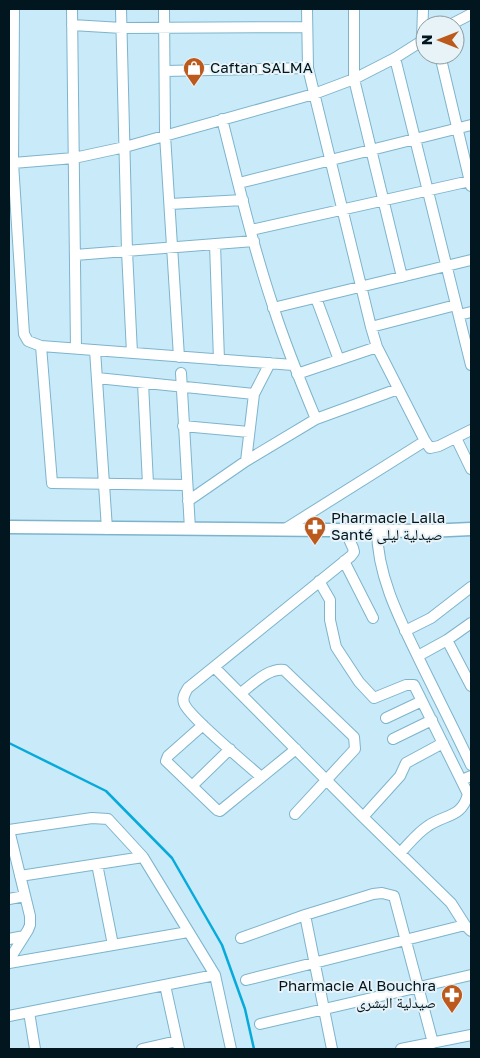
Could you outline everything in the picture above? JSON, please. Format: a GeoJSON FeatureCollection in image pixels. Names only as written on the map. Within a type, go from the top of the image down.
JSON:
{"type":"FeatureCollection","features":[{"type":"Feature","properties":{"kind":"street"},"geometry":{"type":"LineString","coordinates":[[14,9],[13,163],[24,334],[28,341],[41,346],[270,363],[295,370],[338,360],[377,347]]}},
{"type":"Feature","properties":{"kind":"street"},"geometry":{"type":"LineString","coordinates":[[72,9],[76,349]]}},
{"type":"Feature","properties":{"kind":"street"},"geometry":{"type":"LineString","coordinates":[[121,9],[127,251],[132,353]]}},
{"type":"Feature","properties":{"kind":"street"},"geometry":{"type":"LineString","coordinates":[[164,9],[166,135],[179,357]]}},
{"type":"Feature","properties":{"kind":"street"},"geometry":{"type":"LineString","coordinates":[[307,9],[308,68],[377,347],[425,442],[430,448],[434,448],[471,430]]}},
{"type":"Feature","properties":{"kind":"street"},"geometry":{"type":"LineString","coordinates":[[354,9],[354,79],[402,277]]}},
{"type":"Feature","properties":{"kind":"street"},"geometry":{"type":"LineString","coordinates":[[72,25],[122,28],[307,27]]}},
{"type":"Feature","properties":{"kind":"street"},"geometry":{"type":"LineString","coordinates":[[13,163],[74,158],[125,147],[314,94],[354,79],[395,58],[415,45]]}},
{"type":"Feature","properties":{"kind":"street"},"geometry":{"type":"LineString","coordinates":[[395,58],[471,365]]}},
{"type":"Feature","properties":{"kind":"street"},"geometry":{"type":"LineString","coordinates":[[251,230],[384,200],[471,184],[442,65]]}},
{"type":"Feature","properties":{"kind":"street"},"geometry":{"type":"LineString","coordinates":[[165,71],[308,68]]}},
{"type":"Feature","properties":{"kind":"street"},"geometry":{"type":"LineString","coordinates":[[222,119],[254,241],[274,308],[295,370],[316,419]]}},
{"type":"Feature","properties":{"kind":"street"},"geometry":{"type":"LineString","coordinates":[[239,183],[471,125]]}},
{"type":"Feature","properties":{"kind":"street"},"geometry":{"type":"LineString","coordinates":[[170,204],[243,200]]}},
{"type":"Feature","properties":{"kind":"street"},"geometry":{"type":"LineString","coordinates":[[75,255],[254,241]]}},
{"type":"Feature","properties":{"kind":"street"},"geometry":{"type":"LineString","coordinates":[[215,244],[219,360]]}},
{"type":"Feature","properties":{"kind":"street"},"geometry":{"type":"LineString","coordinates":[[274,308],[471,260]]}},
{"type":"Feature","properties":{"kind":"street"},"geometry":{"type":"LineString","coordinates":[[316,298],[338,360]]}},
{"type":"Feature","properties":{"kind":"street"},"geometry":{"type":"LineString","coordinates":[[371,327],[458,310],[471,312]]}},
{"type":"Feature","properties":{"kind":"street"},"geometry":{"type":"LineString","coordinates":[[41,346],[52,483],[187,485]]}},
{"type":"Feature","properties":{"kind":"street"},"geometry":{"type":"LineString","coordinates":[[95,350],[107,529]]}},
{"type":"Feature","properties":{"kind":"street"},"geometry":{"type":"LineString","coordinates":[[246,461],[254,394],[270,363]]}},
{"type":"Feature","properties":{"kind":"street"},"geometry":{"type":"LineString","coordinates":[[181,373],[190,529]]}},
{"type":"Feature","properties":{"kind":"street"},"geometry":{"type":"LineString","coordinates":[[97,378],[254,394]]}},
{"type":"Feature","properties":{"kind":"street"},"geometry":{"type":"LineString","coordinates":[[142,383],[148,484]]}},
{"type":"Feature","properties":{"kind":"street"},"geometry":{"type":"LineString","coordinates":[[188,501],[246,461],[316,419],[398,389]]}},
{"type":"Feature","properties":{"kind":"street"},"geometry":{"type":"LineString","coordinates":[[183,426],[249,432]]}},
{"type":"Feature","properties":{"kind":"street"},"geometry":{"type":"LineString","coordinates":[[456,438],[471,468]]}},
{"type":"Feature","properties":{"kind":"street"},"geometry":{"type":"LineString","coordinates":[[285,529],[425,442]]}},
{"type":"Feature","properties":{"kind":"street"},"geometry":{"type":"LineString","coordinates":[[11,527],[377,529],[427,531],[471,529]]}},
{"type":"Feature","properties":{"kind":"street"},"geometry":{"type":"LineString","coordinates":[[377,529],[377,545],[380,560],[396,614],[471,764]]}},
{"type":"Feature","properties":{"kind":"street"},"geometry":{"type":"LineString","coordinates":[[261,777],[203,725],[184,704],[184,696],[188,688],[215,668],[354,552],[345,530]]}},
{"type":"Feature","properties":{"kind":"street"},"geometry":{"type":"LineString","coordinates":[[344,561],[373,618]]}},
{"type":"Feature","properties":{"kind":"street"},"geometry":{"type":"LineString","coordinates":[[319,581],[330,600],[330,620],[336,647],[359,682],[374,698],[412,684],[443,743],[467,778],[470,794],[461,810],[428,825],[400,853]]}},
{"type":"Feature","properties":{"kind":"street"},"geometry":{"type":"LineString","coordinates":[[405,631],[431,618],[471,587]]}},
{"type":"Feature","properties":{"kind":"street"},"geometry":{"type":"LineString","coordinates":[[418,656],[448,640],[471,623]]}},
{"type":"Feature","properties":{"kind":"street"},"geometry":{"type":"LineString","coordinates":[[448,640],[471,686]]}},
{"type":"Feature","properties":{"kind":"street"},"geometry":{"type":"LineString","coordinates":[[215,668],[363,818],[451,903],[468,928],[406,940],[246,980]]}},
{"type":"Feature","properties":{"kind":"street"},"geometry":{"type":"LineString","coordinates":[[241,693],[270,672],[278,669],[284,670],[354,737],[355,749],[295,814]]}},
{"type":"Feature","properties":{"kind":"street"},"geometry":{"type":"LineString","coordinates":[[386,718],[422,701]]}},
{"type":"Feature","properties":{"kind":"street"},"geometry":{"type":"LineString","coordinates":[[393,739],[432,720]]}},
{"type":"Feature","properties":{"kind":"street"},"geometry":{"type":"LineString","coordinates":[[203,725],[166,758],[168,764],[216,810],[220,811],[296,749]]}},
{"type":"Feature","properties":{"kind":"street"},"geometry":{"type":"LineString","coordinates":[[363,818],[400,776],[406,763],[443,743]]}},
{"type":"Feature","properties":{"kind":"street"},"geometry":{"type":"LineString","coordinates":[[192,786],[230,749]]}},
{"type":"Feature","properties":{"kind":"street"},"geometry":{"type":"LineString","coordinates":[[9,961],[30,925],[30,916],[20,876],[12,858],[9,830],[101,818],[108,819],[143,858],[215,975],[231,1049]]}},
{"type":"Feature","properties":{"kind":"street"},"geometry":{"type":"LineString","coordinates":[[20,876],[143,858]]}},
{"type":"Feature","properties":{"kind":"street"},"geometry":{"type":"LineString","coordinates":[[98,864],[113,945]]}},
{"type":"Feature","properties":{"kind":"street"},"geometry":{"type":"LineString","coordinates":[[241,938],[305,915],[374,894],[394,896],[433,1043]]}},
{"type":"Feature","properties":{"kind":"street"},"geometry":{"type":"LineString","coordinates":[[9,899],[24,896]]}},
{"type":"Feature","properties":{"kind":"street"},"geometry":{"type":"LineString","coordinates":[[305,915],[332,1049]]}},
{"type":"Feature","properties":{"kind":"street"},"geometry":{"type":"LineString","coordinates":[[9,961],[188,932]]}},
{"type":"Feature","properties":{"kind":"street"},"geometry":{"type":"LineString","coordinates":[[9,939],[24,936]]}},
{"type":"Feature","properties":{"kind":"street"},"geometry":{"type":"LineString","coordinates":[[260,1024],[471,974]]}},
{"type":"Feature","properties":{"kind":"street"},"geometry":{"type":"LineString","coordinates":[[9,1016],[215,975]]}},
{"type":"Feature","properties":{"kind":"street"},"geometry":{"type":"LineString","coordinates":[[142,1049],[178,1045],[166,985]]}},
{"type":"Feature","properties":{"kind":"street"},"geometry":{"type":"LineString","coordinates":[[29,1012],[35,1049]]}},
{"type":"Feature","properties":{"kind":"street"},"geometry":{"type":"LineString","coordinates":[[401,1049],[471,1035]]}},
{"type":"Feature","properties":{"kind":"street"},"geometry":{"type":"LineString","coordinates":[[456,1038],[458,1049]]}},
{"type":"Feature","properties":{"kind":"waterway"},"geometry":{"type":"LineString","coordinates":[[9,743],[106,791],[172,858],[222,945],[245,1009],[254,1049]]}},
{"type":"Feature","properties":{"kind":"place","name":"Caftan SALMA"},"geometry":{"type":"Point","coordinates":[194,87]}},
{"type":"Feature","properties":{"kind":"place","name":"Pharmacie Laila Santé صيدلية ليلى"},"geometry":{"type":"Point","coordinates":[315,546]}},
{"type":"Feature","properties":{"kind":"place","name":"Pharmacie Al Bouchra صيدلية البشرى"},"geometry":{"type":"Point","coordinates":[452,1014]}}]}
